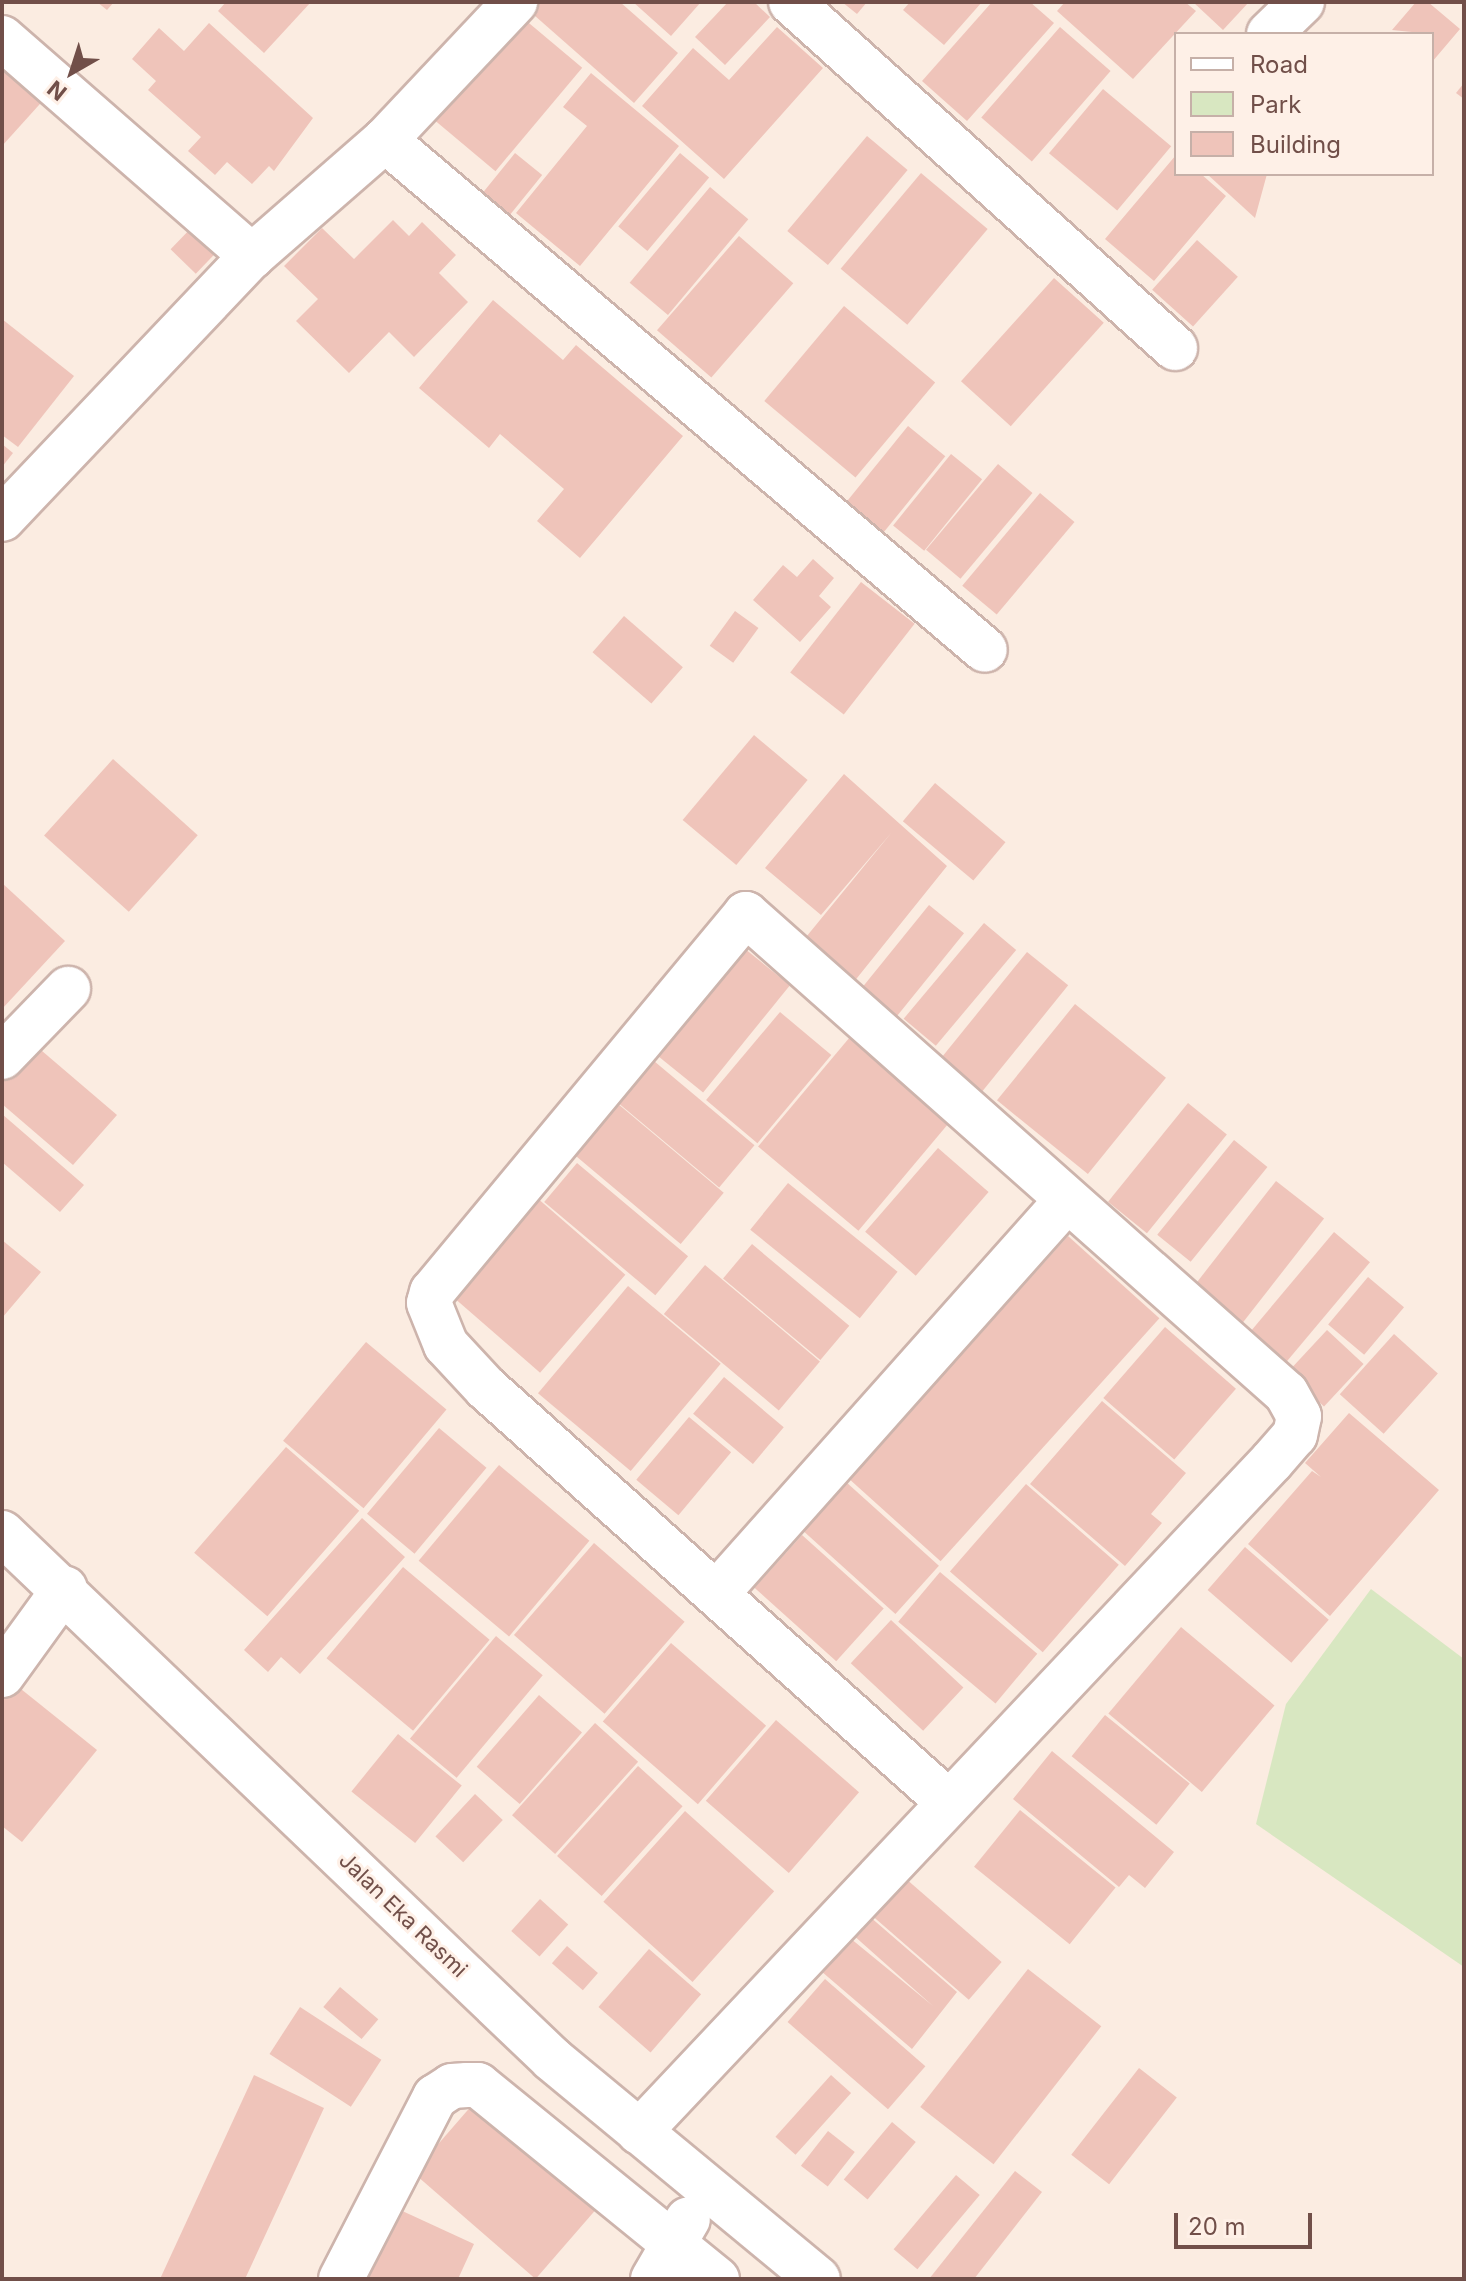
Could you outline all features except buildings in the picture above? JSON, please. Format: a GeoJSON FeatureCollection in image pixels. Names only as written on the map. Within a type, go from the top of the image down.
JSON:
{"type":"FeatureCollection","features":[{"type":"Feature","properties":{"kind":"street"},"geometry":{"type":"LineString","coordinates":[[2,519],[252,256],[385,140],[515,2]]}},
{"type":"Feature","properties":{"kind":"street"},"geometry":{"type":"LineString","coordinates":[[791,2],[1175,348]]}},
{"type":"Feature","properties":{"kind":"street"},"geometry":{"type":"LineString","coordinates":[[1271,32],[1302,2]]}},
{"type":"Feature","properties":{"kind":"street"},"geometry":{"type":"LineString","coordinates":[[2,38],[252,256]]}},
{"type":"Feature","properties":{"kind":"street"},"geometry":{"type":"LineString","coordinates":[[385,140],[985,650]]}},
{"type":"Feature","properties":{"kind":"street"},"geometry":{"type":"LineString","coordinates":[[639,2132],[946,1800],[1272,1461],[1297,1426],[1296,1407],[1286,1393],[815,972],[751,917],[740,916],[432,1292],[429,1303],[446,1345],[486,1388],[946,1800]]}},
{"type":"Feature","properties":{"kind":"street"},"geometry":{"type":"LineString","coordinates":[[2,1057],[68,989]]}},
{"type":"Feature","properties":{"kind":"street"},"geometry":{"type":"LineString","coordinates":[[717,1593],[1067,1200]]}},
{"type":"Feature","properties":{"kind":"street","name":"Jalan Eka Rasmi"},"geometry":{"type":"LineString","coordinates":[[2,1533],[65,1588],[552,2059],[708,2192],[818,2279]]}},
{"type":"Feature","properties":{"kind":"street"},"geometry":{"type":"LineString","coordinates":[[2,1675],[65,1588]]}},
{"type":"Feature","properties":{"kind":"street"},"geometry":{"type":"LineString","coordinates":[[341,2279],[435,2097],[452,2086],[478,2085],[717,2279]]}},
{"type":"Feature","properties":{"kind":"street"},"geometry":{"type":"LineString","coordinates":[[653,2279],[672,2240],[708,2192]]}},
{"type":"Feature","properties":{"kind":"green space"},"geometry":{"type":"Polygon","coordinates":[[[1371,1589],[1464,1659],[1464,1967],[1256,1824],[1286,1704],[1371,1589]]]}}]}
